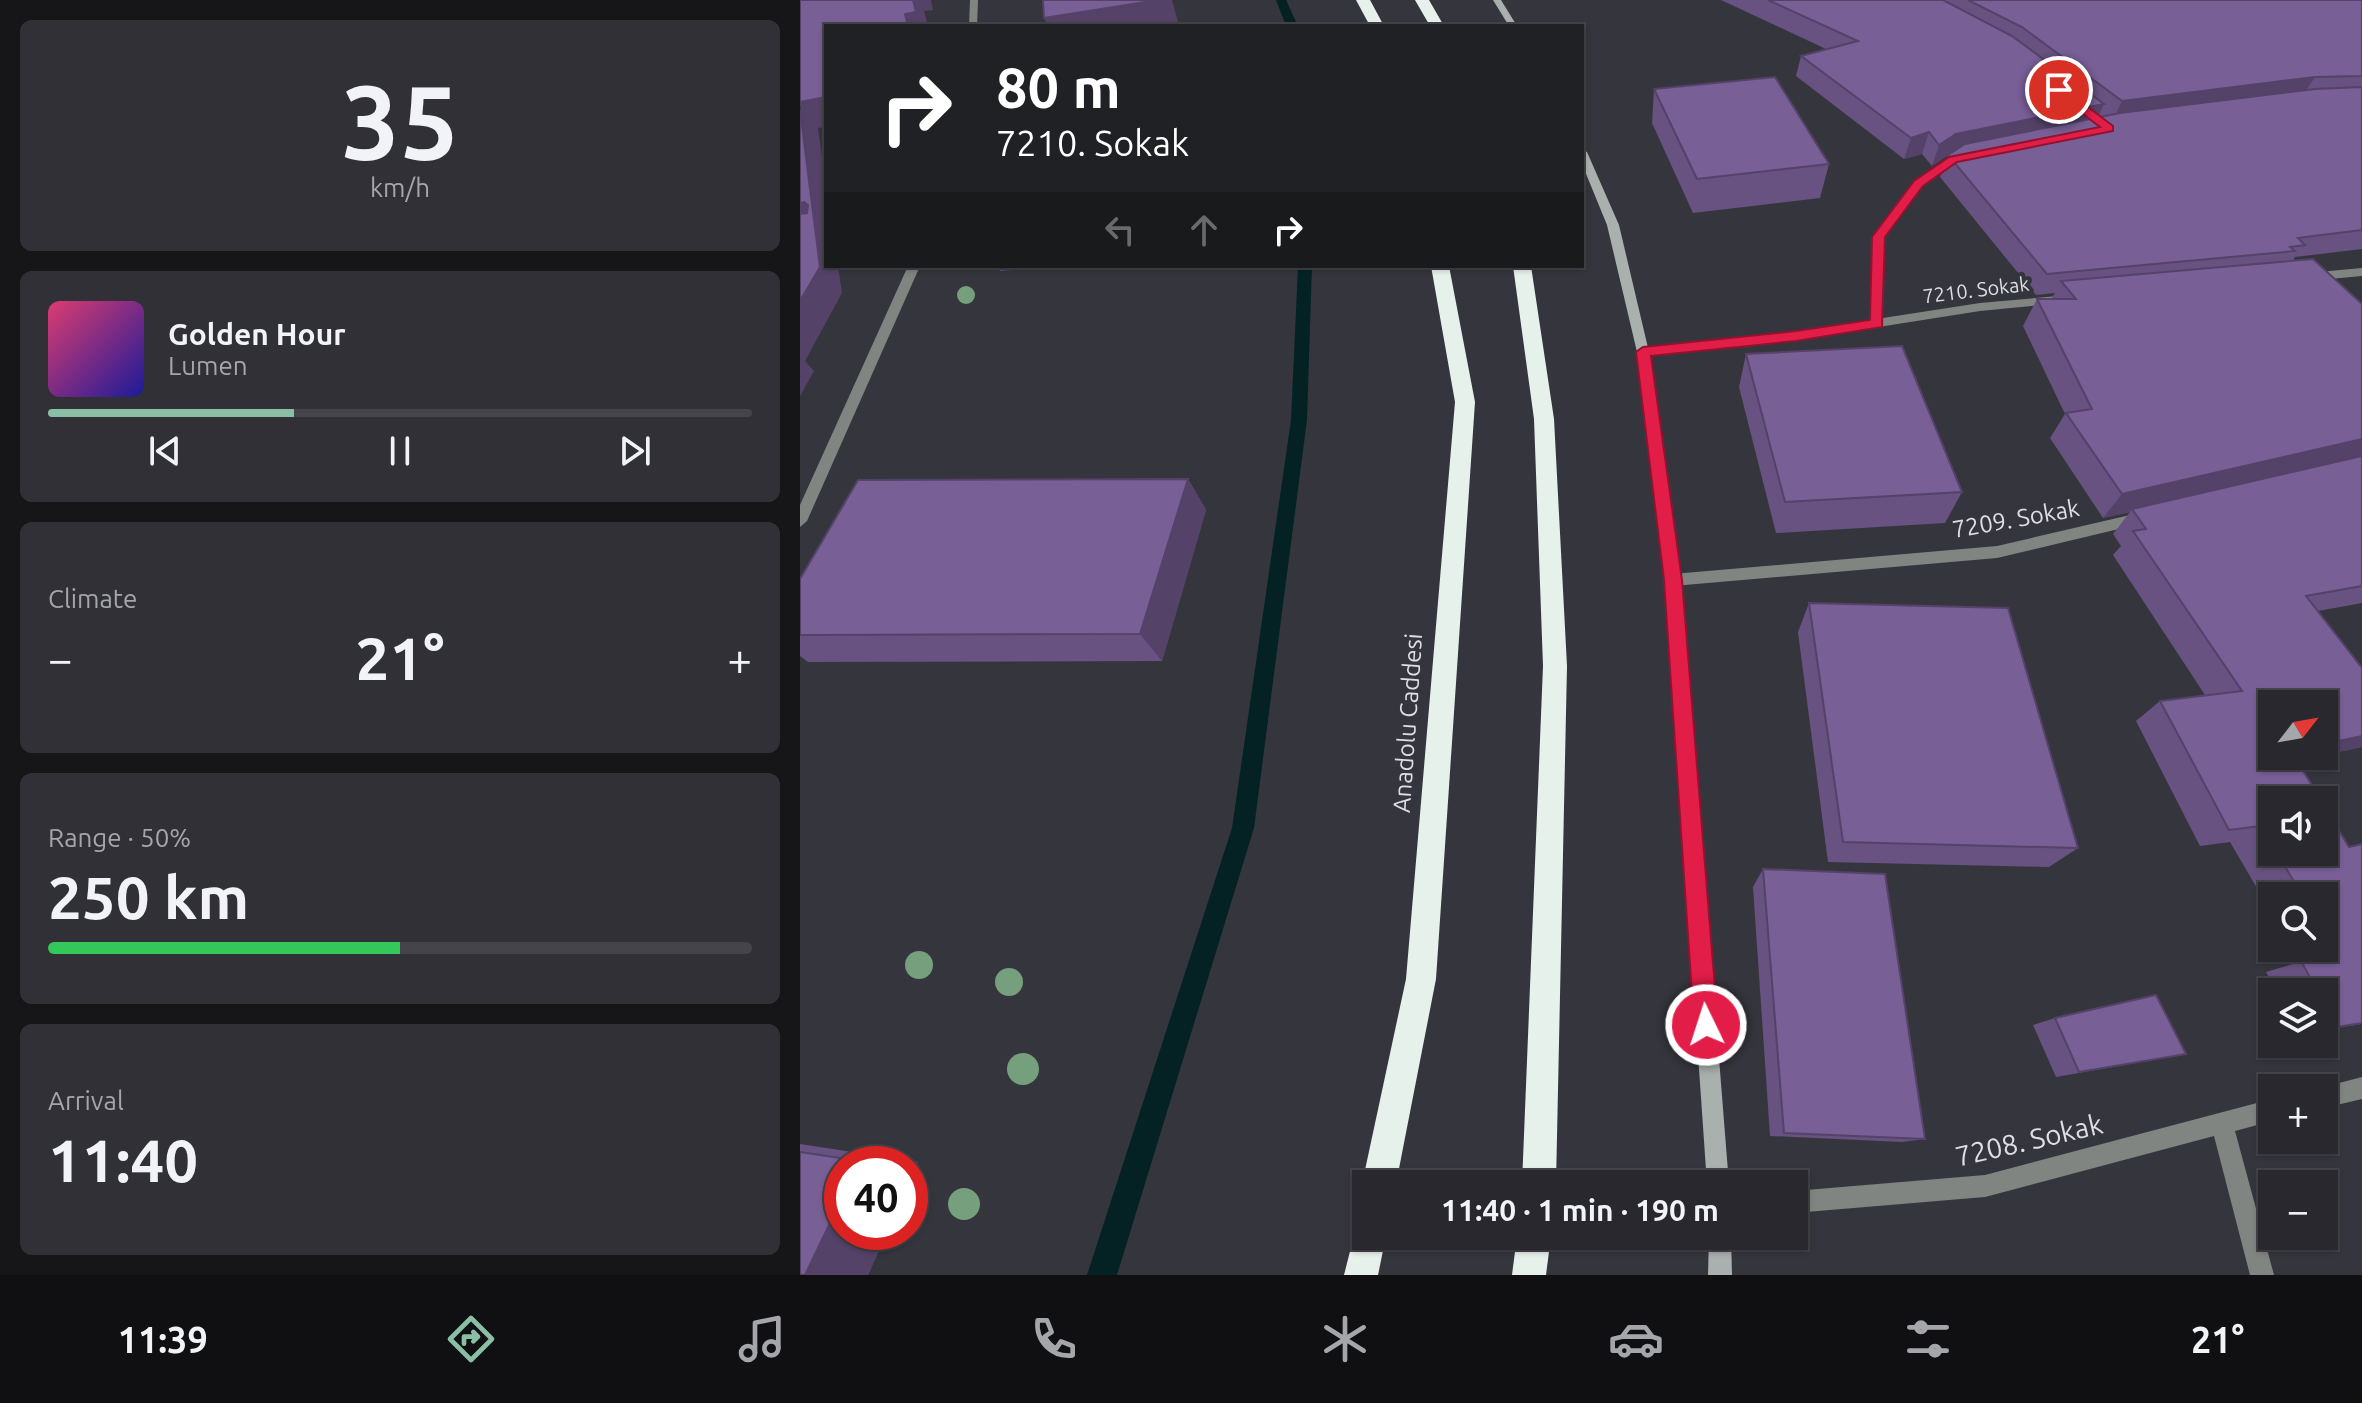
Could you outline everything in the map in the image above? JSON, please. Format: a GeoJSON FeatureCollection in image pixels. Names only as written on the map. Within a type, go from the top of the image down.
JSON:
{"type":"FeatureCollection","features":[{"type":"Feature","properties":{"kind":"highway"},"geometry":{"type":"LineString","coordinates":[[1363,0],[1376,24]]}},
{"type":"Feature","properties":{"kind":"highway"},"geometry":{"type":"LineString","coordinates":[[1422,0],[1436,24]]}},
{"type":"Feature","properties":{"kind":"highway","name":"Anadolu Caddesi"},"geometry":{"type":"LineString","coordinates":[[1382,1170],[1421,979],[1465,402],[1440,268]]}},
{"type":"Feature","properties":{"kind":"highway"},"geometry":{"type":"LineString","coordinates":[[1522,268],[1544,419],[1555,666],[1539,1170]]}},
{"type":"Feature","properties":{"kind":"highway"},"geometry":{"type":"LineString","coordinates":[[1361,1275],[1366,1250]]}},
{"type":"Feature","properties":{"kind":"highway"},"geometry":{"type":"LineString","coordinates":[[1529,1275],[1532,1250]]}},
{"type":"Feature","properties":{"kind":"street"},"geometry":{"type":"LineString","coordinates":[[973,24],[974,0]]}},
{"type":"Feature","properties":{"kind":"street"},"geometry":{"type":"LineString","coordinates":[[1497,0],[1512,24]]}},
{"type":"Feature","properties":{"kind":"street"},"geometry":{"type":"LineString","coordinates":[[1877,323],[1878,237],[1919,183],[1953,160],[1969,156]]}},
{"type":"Feature","properties":{"kind":"street"},"geometry":{"type":"LineString","coordinates":[[1584,157],[1613,225],[1643,352],[1673,580],[1717,1170]]}},
{"type":"Feature","properties":{"kind":"street"},"geometry":{"type":"LineString","coordinates":[[800,521],[913,268]]}},
{"type":"Feature","properties":{"kind":"street"},"geometry":{"type":"LineString","coordinates":[[2298,278],[2362,272]]}},
{"type":"Feature","properties":{"kind":"street","name":"7210. Sokak"},"geometry":{"type":"LineString","coordinates":[[1643,352],[1796,336],[1980,307],[2076,298]]}},
{"type":"Feature","properties":{"kind":"street","name":"7209. Sokak"},"geometry":{"type":"LineString","coordinates":[[1673,580],[1997,552],[2152,516]]}},
{"type":"Feature","properties":{"kind":"street"},"geometry":{"type":"LineString","coordinates":[[2338,1094],[2362,1088]]}},
{"type":"Feature","properties":{"kind":"street","name":"7208. Sokak"},"geometry":{"type":"LineString","coordinates":[[1808,1201],[1985,1186],[2258,1114]]}},
{"type":"Feature","properties":{"kind":"street"},"geometry":{"type":"LineString","coordinates":[[2222,1124],[2262,1275]]}},
{"type":"Feature","properties":{"kind":"street"},"geometry":{"type":"LineString","coordinates":[[1720,1250],[1720,1275]]}},
{"type":"Feature","properties":{"kind":"building"},"geometry":{"type":"Polygon","coordinates":[[[800,0],[913,0],[916,12],[905,14],[908,24],[824,24],[824,97],[800,102],[800,0]]]}},
{"type":"Feature","properties":{"kind":"building"},"geometry":{"type":"Polygon","coordinates":[[[1043,0],[1158,0],[1044,18],[1043,0]]]}},
{"type":"Feature","properties":{"kind":"building"},"geometry":{"type":"Polygon","coordinates":[[[1768,0],[1943,0],[2012,36],[2104,104],[1956,134],[1939,145],[1929,132],[1911,138],[1801,56],[1858,41],[1768,0]]]}},
{"type":"Feature","properties":{"kind":"building"},"geometry":{"type":"Polygon","coordinates":[[[1968,0],[2362,0],[2362,76],[2315,77],[2122,101],[2022,27],[1968,0]]]}},
{"type":"Feature","properties":{"kind":"building"},"geometry":{"type":"Polygon","coordinates":[[[1775,77],[1829,164],[1697,179],[1654,89],[1775,77]]]}},
{"type":"Feature","properties":{"kind":"building"},"geometry":{"type":"Polygon","coordinates":[[[2362,87],[2362,230],[2298,238],[2305,245],[2290,247],[2295,251],[2047,274],[1948,155],[1965,144],[2120,113],[2315,89],[2362,87]]]}},
{"type":"Feature","properties":{"kind":"building"},"geometry":{"type":"Polygon","coordinates":[[[800,110],[820,267],[800,301],[800,214],[807,213],[808,205],[800,203],[800,110]]]}},
{"type":"Feature","properties":{"kind":"building"},"geometry":{"type":"Polygon","coordinates":[[[2313,259],[2362,304],[2362,439],[2122,494],[2066,413],[2092,409],[2037,299],[2076,299],[2061,281],[2313,259]]]}},
{"type":"Feature","properties":{"kind":"building"},"geometry":{"type":"Polygon","coordinates":[[[1902,346],[1962,492],[1785,502],[1746,354],[1902,346]]]}},
{"type":"Feature","properties":{"kind":"building"},"geometry":{"type":"Polygon","coordinates":[[[2362,456],[2362,586],[2306,596],[2362,668],[2362,736],[2338,741],[2338,690],[2258,690],[2258,770],[2303,770],[2312,786],[2258,786],[2258,826],[2229,830],[2160,701],[2242,691],[2133,531],[2146,529],[2132,509],[2362,456]]]}},
{"type":"Feature","properties":{"kind":"building"},"geometry":{"type":"Polygon","coordinates":[[[1188,479],[1140,634],[800,635],[800,579],[858,480],[1188,479]]]}},
{"type":"Feature","properties":{"kind":"building"},"geometry":{"type":"Polygon","coordinates":[[[1809,603],[2008,608],[2078,848],[1843,842],[1809,603]]]}},
{"type":"Feature","properties":{"kind":"building"},"geometry":{"type":"Polygon","coordinates":[[[2338,829],[2349,847],[2362,844],[2362,1023],[2338,1027],[2338,978],[2310,978],[2302,962],[2338,962],[2338,882],[2294,882],[2285,866],[2338,866],[2338,829]]]}},
{"type":"Feature","properties":{"kind":"building"},"geometry":{"type":"Polygon","coordinates":[[[1763,869],[1885,874],[1925,1139],[1784,1133],[1763,869]]]}},
{"type":"Feature","properties":{"kind":"building"},"geometry":{"type":"Polygon","coordinates":[[[2156,995],[2186,1054],[2079,1072],[2055,1018],[2156,995]]]}},
{"type":"Feature","properties":{"kind":"building"},"geometry":{"type":"Polygon","coordinates":[[[800,1152],[824,1156],[824,1235],[805,1275],[800,1275],[800,1152]]]}},
{"type":"Feature","properties":{"kind":"waterway"},"geometry":{"type":"LineString","coordinates":[[1281,0],[1292,24]]}},
{"type":"Feature","properties":{"kind":"waterway"},"geometry":{"type":"LineString","coordinates":[[1102,1275],[1243,828],[1299,420],[1305,268]]}},
{"type":"Feature","properties":{"kind":"route"},"geometry":{"type":"LineString","coordinates":[[1706,1025],[1673,580],[1643,352],[1796,336],[1877,323],[1878,237],[1919,183],[1953,160],[2109,128],[2059,90]]}}]}
